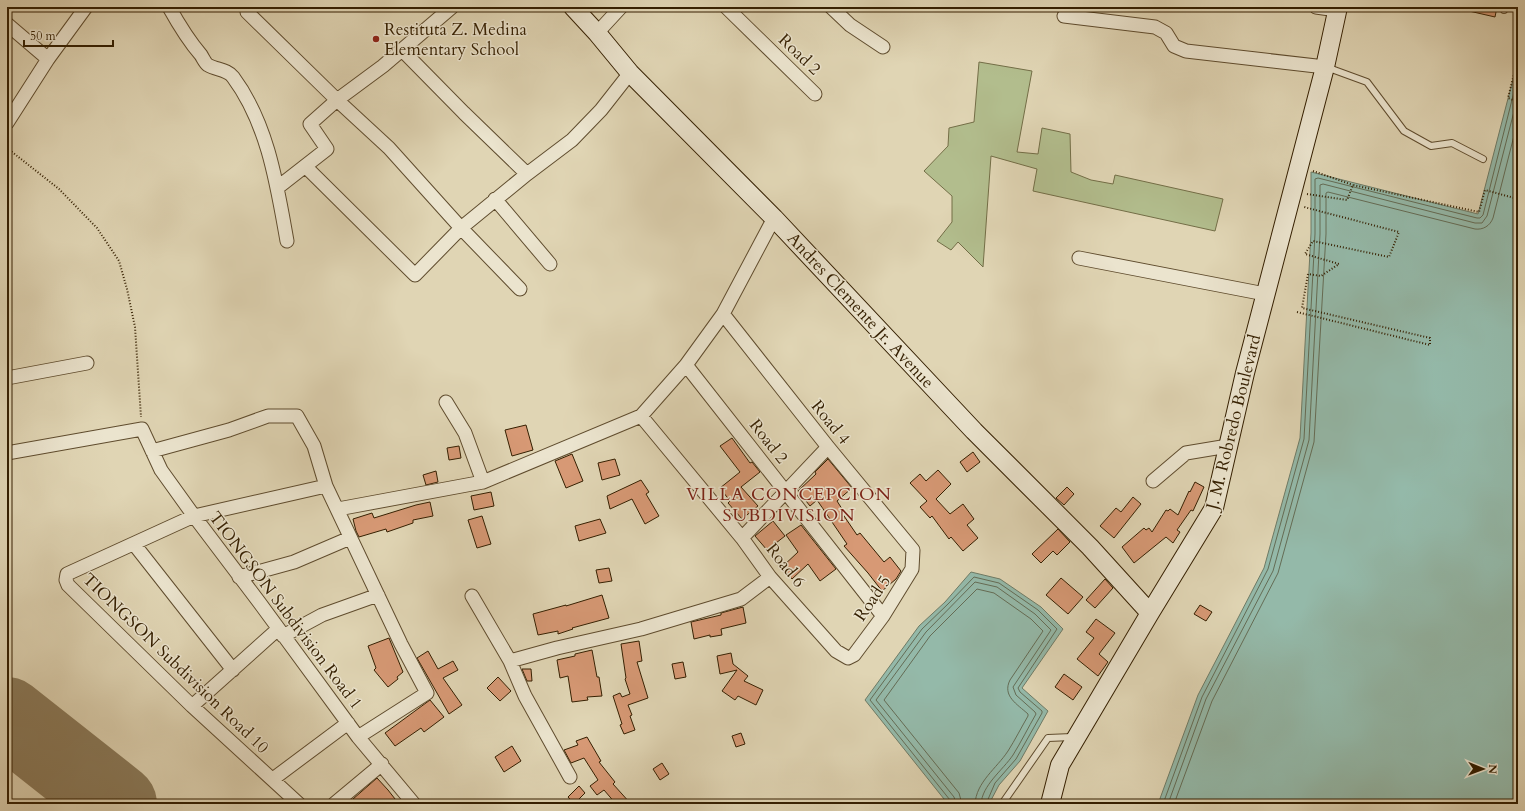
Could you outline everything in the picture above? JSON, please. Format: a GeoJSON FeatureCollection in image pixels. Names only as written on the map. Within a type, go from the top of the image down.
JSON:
{"type":"FeatureCollection","features":[{"type":"Feature","properties":{"kind":"main road","name":"Andres Clemente Jr. Avenue"},"geometry":{"type":"LineString","coordinates":[[573,7],[630,73],[774,218],[974,431],[1090,547],[1150,613]]}},
{"type":"Feature","properties":{"kind":"main road","name":"J. M. Robredo Boulevard"},"geometry":{"type":"LineString","coordinates":[[1050,804],[1060,765],[1214,508],[1245,374],[1325,67],[1338,8]]}},
{"type":"Feature","properties":{"kind":"street"},"geometry":{"type":"LineString","coordinates":[[7,123],[48,59],[86,7]]}},
{"type":"Feature","properties":{"kind":"street"},"geometry":{"type":"LineString","coordinates":[[169,7],[184,35],[208,65],[231,75],[245,95],[265,138],[277,188],[287,241]]}},
{"type":"Feature","properties":{"kind":"street"},"geometry":{"type":"LineString","coordinates":[[251,7],[247,12],[337,100],[389,148],[461,228],[520,289]]}},
{"type":"Feature","properties":{"kind":"street"},"geometry":{"type":"LineString","coordinates":[[277,188],[306,167],[327,149],[310,124],[337,100],[383,66],[452,7]]}},
{"type":"Feature","properties":{"kind":"street"},"geometry":{"type":"LineString","coordinates":[[597,33],[621,7]]}},
{"type":"Feature","properties":{"kind":"street","name":"Road 2"},"geometry":{"type":"LineString","coordinates":[[726,7],[815,94]]}},
{"type":"Feature","properties":{"kind":"street"},"geometry":{"type":"LineString","coordinates":[[832,7],[850,25],[883,46]]}},
{"type":"Feature","properties":{"kind":"street"},"geometry":{"type":"LineString","coordinates":[[1316,7],[1338,8]]}},
{"type":"Feature","properties":{"kind":"street"},"geometry":{"type":"LineString","coordinates":[[1064,16],[1155,26],[1166,33],[1174,46],[1186,51],[1325,67]]}},
{"type":"Feature","properties":{"kind":"street"},"geometry":{"type":"LineString","coordinates":[[7,24],[48,59]]}},
{"type":"Feature","properties":{"kind":"street"},"geometry":{"type":"LineString","coordinates":[[402,50],[527,174]]}},
{"type":"Feature","properties":{"kind":"street"},"geometry":{"type":"LineString","coordinates":[[306,167],[414,275],[461,228],[495,199],[572,140],[601,110],[630,73]]}},
{"type":"Feature","properties":{"kind":"street"},"geometry":{"type":"LineString","coordinates":[[495,199],[550,264]]}},
{"type":"Feature","properties":{"kind":"street"},"geometry":{"type":"LineString","coordinates":[[338,509],[483,482],[641,416],[686,364],[723,314],[774,218]]}},
{"type":"Feature","properties":{"kind":"street"},"geometry":{"type":"LineString","coordinates":[[1079,258],[1266,294]]}},
{"type":"Feature","properties":{"kind":"street","name":"Road 4"},"geometry":{"type":"LineString","coordinates":[[723,314],[828,447],[913,550]]}},
{"type":"Feature","properties":{"kind":"street"},"geometry":{"type":"LineString","coordinates":[[7,378],[87,363]]}},
{"type":"Feature","properties":{"kind":"street","name":"Road 2"},"geometry":{"type":"LineString","coordinates":[[686,364],[882,616]]}},
{"type":"Feature","properties":{"kind":"street"},"geometry":{"type":"LineString","coordinates":[[446,402],[465,433],[483,482]]}},
{"type":"Feature","properties":{"kind":"street"},"geometry":{"type":"LineString","coordinates":[[152,451],[229,430],[268,416],[297,416],[314,446],[326,486],[338,509],[350,538],[401,644],[427,693],[358,737]]}},
{"type":"Feature","properties":{"kind":"street","name":"Road 6"},"geometry":{"type":"LineString","coordinates":[[641,416],[742,538],[770,577],[836,651],[848,658]]}},
{"type":"Feature","properties":{"kind":"street"},"geometry":{"type":"LineString","coordinates":[[7,453],[142,429]]}},
{"type":"Feature","properties":{"kind":"street","name":"TIONGSON Subdivision Road 1"},"geometry":{"type":"LineString","coordinates":[[142,429],[161,470],[194,516],[358,737],[414,804]]}},
{"type":"Feature","properties":{"kind":"street"},"geometry":{"type":"LineString","coordinates":[[1153,481],[1186,453],[1228,446]]}},
{"type":"Feature","properties":{"kind":"street"},"geometry":{"type":"LineString","coordinates":[[742,538],[828,447]]}},
{"type":"Feature","properties":{"kind":"street","name":"TIONGSON Subdivision Road 10"},"geometry":{"type":"LineString","coordinates":[[299,804],[192,706],[68,585],[66,580],[67,574],[194,516],[326,486]]}},
{"type":"Feature","properties":{"kind":"street"},"geometry":{"type":"LineString","coordinates":[[239,577],[294,562],[350,538]]}},
{"type":"Feature","properties":{"kind":"street"},"geometry":{"type":"LineString","coordinates":[[134,544],[233,670]]}},
{"type":"Feature","properties":{"kind":"street","name":"Road 5"},"geometry":{"type":"LineString","coordinates":[[848,658],[854,655],[882,616],[912,569],[913,550]]}},
{"type":"Feature","properties":{"kind":"street"},"geometry":{"type":"LineString","coordinates":[[510,661],[557,648],[641,629],[741,599],[770,577]]}},
{"type":"Feature","properties":{"kind":"street"},"geometry":{"type":"LineString","coordinates":[[192,706],[233,670],[281,632],[322,614],[378,595]]}},
{"type":"Feature","properties":{"kind":"street"},"geometry":{"type":"LineString","coordinates":[[472,596],[510,661],[525,696],[570,777]]}},
{"type":"Feature","properties":{"kind":"street"},"geometry":{"type":"LineString","coordinates":[[273,779],[348,723]]}},
{"type":"Feature","properties":{"kind":"street"},"geometry":{"type":"LineString","coordinates":[[334,804],[382,764]]}},
{"type":"Feature","properties":{"kind":"lane"},"geometry":{"type":"LineString","coordinates":[[1325,67],[1367,82],[1404,131],[1431,146],[1452,143],[1483,159]]}},
{"type":"Feature","properties":{"kind":"lane"},"geometry":{"type":"LineString","coordinates":[[1002,804],[1048,738],[1077,737]]}},
{"type":"Feature","properties":{"kind":"path"},"geometry":{"type":"LineString","coordinates":[[1518,58],[1508,98],[1518,102]]}},
{"type":"Feature","properties":{"kind":"path"},"geometry":{"type":"LineString","coordinates":[[7,148],[59,189],[92,222],[119,261],[135,327],[142,429]]}},
{"type":"Feature","properties":{"kind":"path"},"geometry":{"type":"LineString","coordinates":[[1302,193],[1347,200],[1353,185],[1479,212],[1485,190],[1518,199]]}},
{"type":"Feature","properties":{"kind":"path"},"geometry":{"type":"LineString","coordinates":[[1297,312],[1430,345],[1430,338],[1302,308],[1308,274],[1321,276],[1339,264],[1305,254],[1313,241],[1389,257],[1399,232],[1298,206]]}},
{"type":"Feature","properties":{"kind":"shaded area"},"geometry":{"type":"Polygon","coordinates":[[[979,62],[1032,71],[1017,152],[1038,154],[1042,128],[1070,134],[1071,172],[1091,180],[1113,184],[1115,175],[1223,199],[1215,231],[1033,191],[1037,169],[991,156],[983,267],[958,242],[951,250],[937,241],[952,222],[952,196],[924,171],[948,146],[949,128],[974,122],[979,62]]]}},
{"type":"Feature","properties":{"kind":"water"},"geometry":{"type":"Polygon","coordinates":[[[1518,60],[1518,804],[1158,804],[1198,695],[1264,568],[1300,438],[1311,233],[1311,172],[1478,214],[1518,60]]]}},
{"type":"Feature","properties":{"kind":"water"},"geometry":{"type":"Polygon","coordinates":[[[971,572],[1000,579],[1041,607],[1063,629],[1022,688],[1048,711],[1020,761],[999,785],[989,804],[948,804],[865,700],[919,626],[945,602],[971,572]]]}},
{"type":"Feature","properties":{"kind":"building"},"geometry":{"type":"Polygon","coordinates":[[[1469,7],[1497,7],[1495,17],[1469,11],[1469,7]]]}},
{"type":"Feature","properties":{"kind":"building"},"geometry":{"type":"Polygon","coordinates":[[[526,425],[533,450],[512,456],[505,430],[526,425]]]}},
{"type":"Feature","properties":{"kind":"building"},"geometry":{"type":"Polygon","coordinates":[[[732,438],[750,463],[752,462],[760,472],[741,487],[758,506],[742,519],[728,503],[730,501],[720,488],[740,472],[720,446],[732,438]]]}},
{"type":"Feature","properties":{"kind":"building"},"geometry":{"type":"Polygon","coordinates":[[[459,446],[461,458],[449,460],[447,448],[459,446]]]}},
{"type":"Feature","properties":{"kind":"building"},"geometry":{"type":"Polygon","coordinates":[[[973,452],[980,462],[967,472],[960,462],[973,452]]]}},
{"type":"Feature","properties":{"kind":"building"},"geometry":{"type":"Polygon","coordinates":[[[572,454],[583,481],[566,488],[555,461],[572,454]]]}},
{"type":"Feature","properties":{"kind":"building"},"geometry":{"type":"Polygon","coordinates":[[[615,459],[620,475],[602,480],[598,463],[615,459]]]}},
{"type":"Feature","properties":{"kind":"building"},"geometry":{"type":"Polygon","coordinates":[[[828,459],[852,488],[837,501],[844,512],[842,513],[857,535],[860,533],[884,562],[890,557],[901,571],[896,579],[882,591],[844,546],[847,544],[817,500],[810,506],[798,491],[816,474],[815,472],[828,459]]]}},
{"type":"Feature","properties":{"kind":"building"},"geometry":{"type":"Polygon","coordinates":[[[938,470],[951,484],[936,499],[950,514],[963,504],[974,519],[967,525],[978,538],[963,551],[951,537],[949,539],[932,516],[930,518],[920,507],[927,501],[910,483],[920,474],[926,481],[938,470]]]}},
{"type":"Feature","properties":{"kind":"building"},"geometry":{"type":"Polygon","coordinates":[[[436,471],[438,482],[426,485],[423,475],[436,471]]]}},
{"type":"Feature","properties":{"kind":"building"},"geometry":{"type":"Polygon","coordinates":[[[641,480],[649,492],[646,494],[659,516],[645,524],[632,499],[610,509],[607,496],[641,480]]]}},
{"type":"Feature","properties":{"kind":"building"},"geometry":{"type":"Polygon","coordinates":[[[1195,482],[1204,487],[1193,511],[1191,510],[1177,530],[1180,532],[1173,543],[1166,537],[1134,563],[1122,547],[1144,528],[1146,530],[1149,528],[1152,532],[1166,510],[1168,511],[1170,509],[1178,515],[1189,491],[1190,492],[1195,482]]]}},
{"type":"Feature","properties":{"kind":"building"},"geometry":{"type":"Polygon","coordinates":[[[1067,487],[1074,494],[1064,505],[1056,498],[1067,487]]]}},
{"type":"Feature","properties":{"kind":"building"},"geometry":{"type":"Polygon","coordinates":[[[491,492],[494,506],[474,510],[471,496],[491,492]]]}},
{"type":"Feature","properties":{"kind":"building"},"geometry":{"type":"Polygon","coordinates":[[[1133,497],[1141,504],[1114,538],[1100,526],[1116,508],[1121,512],[1133,497]]]}},
{"type":"Feature","properties":{"kind":"building"},"geometry":{"type":"Polygon","coordinates":[[[430,502],[433,516],[413,520],[413,523],[387,532],[386,529],[359,537],[356,531],[353,519],[372,513],[374,518],[430,502]]]}},
{"type":"Feature","properties":{"kind":"building"},"geometry":{"type":"Polygon","coordinates":[[[482,516],[491,544],[477,548],[468,520],[482,516]]]}},
{"type":"Feature","properties":{"kind":"building"},"geometry":{"type":"Polygon","coordinates":[[[600,519],[606,533],[579,541],[575,526],[600,519]]]}},
{"type":"Feature","properties":{"kind":"building"},"geometry":{"type":"Polygon","coordinates":[[[773,521],[785,536],[767,550],[755,536],[773,521]]]}},
{"type":"Feature","properties":{"kind":"building"},"geometry":{"type":"Polygon","coordinates":[[[801,525],[836,569],[820,581],[808,564],[792,579],[782,567],[798,552],[786,535],[801,525]]]}},
{"type":"Feature","properties":{"kind":"building"},"geometry":{"type":"Polygon","coordinates":[[[1058,529],[1070,542],[1057,555],[1053,551],[1041,563],[1032,554],[1058,529]]]}},
{"type":"Feature","properties":{"kind":"building"},"geometry":{"type":"Polygon","coordinates":[[[609,568],[612,581],[599,583],[596,570],[609,568]]]}},
{"type":"Feature","properties":{"kind":"building"},"geometry":{"type":"Polygon","coordinates":[[[1061,578],[1083,597],[1068,614],[1046,595],[1061,578]]]}},
{"type":"Feature","properties":{"kind":"building"},"geometry":{"type":"Polygon","coordinates":[[[1105,579],[1113,588],[1095,608],[1086,600],[1105,579]]]}},
{"type":"Feature","properties":{"kind":"building"},"geometry":{"type":"Polygon","coordinates":[[[602,595],[609,618],[572,628],[573,629],[558,634],[558,631],[538,635],[533,614],[602,595]]]}},
{"type":"Feature","properties":{"kind":"building"},"geometry":{"type":"Polygon","coordinates":[[[1200,605],[1212,612],[1206,621],[1194,614],[1200,605]]]}},
{"type":"Feature","properties":{"kind":"building"},"geometry":{"type":"Polygon","coordinates":[[[743,607],[746,623],[721,629],[722,635],[710,637],[710,635],[694,639],[691,622],[721,615],[721,613],[743,607]]]}},
{"type":"Feature","properties":{"kind":"building"},"geometry":{"type":"Polygon","coordinates":[[[1096,619],[1115,633],[1099,654],[1108,662],[1098,676],[1077,659],[1094,638],[1086,632],[1096,619]]]}},
{"type":"Feature","properties":{"kind":"building"},"geometry":{"type":"Polygon","coordinates":[[[389,638],[403,672],[397,677],[398,679],[388,687],[374,670],[376,668],[368,646],[389,638]]]}},
{"type":"Feature","properties":{"kind":"building"},"geometry":{"type":"Polygon","coordinates":[[[639,641],[642,661],[637,662],[648,698],[628,705],[635,730],[624,734],[620,725],[622,724],[613,696],[620,693],[622,697],[630,694],[625,679],[621,644],[639,641]]]}},
{"type":"Feature","properties":{"kind":"building"},"geometry":{"type":"Polygon","coordinates":[[[592,650],[602,696],[587,697],[588,700],[572,702],[568,676],[560,678],[557,660],[592,650]]]}},
{"type":"Feature","properties":{"kind":"building"},"geometry":{"type":"Polygon","coordinates":[[[428,651],[438,669],[453,661],[458,670],[443,678],[462,705],[449,714],[417,658],[428,651]]]}},
{"type":"Feature","properties":{"kind":"building"},"geometry":{"type":"Polygon","coordinates":[[[731,653],[733,664],[748,676],[744,681],[763,690],[756,705],[738,696],[735,700],[722,691],[737,670],[720,674],[717,656],[731,653]]]}},
{"type":"Feature","properties":{"kind":"building"},"geometry":{"type":"Polygon","coordinates":[[[683,662],[686,677],[675,679],[672,664],[683,662]]]}},
{"type":"Feature","properties":{"kind":"building"},"geometry":{"type":"Polygon","coordinates":[[[522,669],[531,669],[532,681],[527,681],[522,669]]]}},
{"type":"Feature","properties":{"kind":"building"},"geometry":{"type":"Polygon","coordinates":[[[1064,674],[1082,687],[1073,700],[1055,687],[1064,674]]]}},
{"type":"Feature","properties":{"kind":"building"},"geometry":{"type":"Polygon","coordinates":[[[498,677],[511,691],[500,701],[487,688],[498,677]]]}},
{"type":"Feature","properties":{"kind":"building"},"geometry":{"type":"Polygon","coordinates":[[[430,700],[444,717],[424,732],[421,728],[395,746],[385,733],[430,700]]]}},
{"type":"Feature","properties":{"kind":"building"},"geometry":{"type":"Polygon","coordinates":[[[741,733],[745,744],[736,747],[732,736],[741,733]]]}},
{"type":"Feature","properties":{"kind":"building"},"geometry":{"type":"Polygon","coordinates":[[[587,737],[601,761],[599,762],[615,782],[613,784],[631,804],[616,804],[604,790],[597,795],[590,786],[598,780],[584,758],[571,763],[564,750],[578,745],[576,741],[587,737]]]}},
{"type":"Feature","properties":{"kind":"building"},"geometry":{"type":"Polygon","coordinates":[[[512,746],[521,761],[504,772],[495,757],[512,746]]]}},
{"type":"Feature","properties":{"kind":"building"},"geometry":{"type":"Polygon","coordinates":[[[662,763],[669,774],[660,780],[653,769],[662,763]]]}},
{"type":"Feature","properties":{"kind":"building"},"geometry":{"type":"Polygon","coordinates":[[[377,778],[399,804],[357,804],[353,799],[377,778]]]}},
{"type":"Feature","properties":{"kind":"building"},"geometry":{"type":"Polygon","coordinates":[[[579,786],[585,793],[574,804],[568,797],[579,786]]]}},
{"type":"Feature","properties":{"kind":"runway"},"geometry":{"type":"LineString","coordinates":[[7,717],[117,804]]}},
{"type":"Feature","properties":{"kind":"place","name":"Restituta Z. Medina Elementary School"},"geometry":{"type":"Point","coordinates":[376,39]}},
{"type":"Feature","properties":{"kind":"district","name":"VILLA CONCEPCION SUBDIVISION"},"geometry":{"type":"Point","coordinates":[789,504]}}]}
